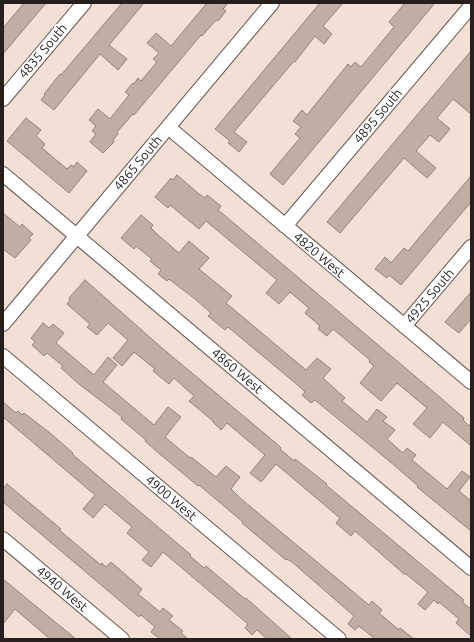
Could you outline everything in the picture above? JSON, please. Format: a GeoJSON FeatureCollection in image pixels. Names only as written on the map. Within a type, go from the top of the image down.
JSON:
{"type":"FeatureCollection","features":[{"type":"Feature","properties":{"kind":"street","name":"4835 South"},"geometry":{"type":"LineString","coordinates":[[3,99],[84,3]]}},
{"type":"Feature","properties":{"kind":"street","name":"4865 South"},"geometry":{"type":"LineString","coordinates":[[3,324],[272,3]]}},
{"type":"Feature","properties":{"kind":"street","name":"4895 South"},"geometry":{"type":"LineString","coordinates":[[285,226],[471,6]]}},
{"type":"Feature","properties":{"kind":"street","name":"4820 West"},"geometry":{"type":"LineString","coordinates":[[168,127],[471,382]]}},
{"type":"Feature","properties":{"kind":"street","name":"4860 West"},"geometry":{"type":"LineString","coordinates":[[3,174],[471,568]]}},
{"type":"Feature","properties":{"kind":"street","name":"4925 South"},"geometry":{"type":"LineString","coordinates":[[404,326],[471,247]]}},
{"type":"Feature","properties":{"kind":"street","name":"4900 West"},"geometry":{"type":"LineString","coordinates":[[3,356],[339,639]]}},
{"type":"Feature","properties":{"kind":"street","name":"4940 West"},"geometry":{"type":"LineString","coordinates":[[3,539],[122,639]]}},
{"type":"Feature","properties":{"kind":"building"},"geometry":{"type":"Polygon","coordinates":[[[24,3],[46,3],[3,54],[3,28],[24,3]]]}},
{"type":"Feature","properties":{"kind":"building"},"geometry":{"type":"Polygon","coordinates":[[[122,3],[144,3],[109,45],[127,59],[118,70],[100,54],[54,110],[41,100],[45,95],[44,94],[122,3]]]}},
{"type":"Feature","properties":{"kind":"building"},"geometry":{"type":"Polygon","coordinates":[[[207,3],[228,3],[223,9],[226,11],[218,21],[216,20],[202,36],[201,35],[134,115],[133,114],[117,132],[118,134],[113,140],[114,142],[103,153],[90,142],[96,134],[92,131],[96,126],[89,120],[98,109],[110,119],[129,95],[125,92],[138,78],[141,81],[157,62],[153,59],[159,53],[147,43],[156,33],[171,46],[207,3]]]}},
{"type":"Feature","properties":{"kind":"building"},"geometry":{"type":"Polygon","coordinates":[[[320,3],[343,3],[323,26],[332,34],[324,44],[315,36],[295,62],[294,61],[234,132],[247,142],[239,152],[228,143],[230,141],[215,129],[320,3]]]}},
{"type":"Feature","properties":{"kind":"building"},"geometry":{"type":"Polygon","coordinates":[[[405,3],[435,3],[283,185],[270,174],[300,138],[295,134],[301,127],[293,121],[302,110],[307,115],[348,64],[351,67],[355,62],[361,67],[394,27],[389,22],[405,3]]]}},
{"type":"Feature","properties":{"kind":"building"},"geometry":{"type":"Polygon","coordinates":[[[471,51],[471,114],[453,99],[437,118],[450,129],[439,142],[430,135],[416,151],[436,168],[427,178],[404,158],[340,233],[327,222],[471,51]]]}},
{"type":"Feature","properties":{"kind":"building"},"geometry":{"type":"Polygon","coordinates":[[[26,118],[41,130],[36,136],[45,144],[42,148],[67,169],[71,165],[74,167],[77,162],[87,171],[69,193],[7,141],[26,118]]]}},
{"type":"Feature","properties":{"kind":"building"},"geometry":{"type":"Polygon","coordinates":[[[177,175],[199,194],[205,198],[207,195],[221,206],[218,210],[435,393],[464,418],[463,420],[469,426],[471,423],[471,446],[443,422],[430,438],[413,424],[427,408],[397,383],[381,401],[360,383],[374,366],[369,362],[370,360],[333,329],[327,336],[318,329],[320,326],[305,313],[309,308],[290,292],[279,304],[266,293],[277,280],[206,221],[199,229],[170,205],[168,208],[155,197],[171,178],[173,180],[177,175]]]}},
{"type":"Feature","properties":{"kind":"building"},"geometry":{"type":"Polygon","coordinates":[[[471,176],[471,202],[401,285],[389,275],[387,278],[375,269],[385,257],[391,263],[404,248],[408,251],[471,176]]]}},
{"type":"Feature","properties":{"kind":"building"},"geometry":{"type":"Polygon","coordinates":[[[3,213],[20,227],[22,224],[33,234],[29,238],[31,240],[15,258],[3,249],[3,213]]]}},
{"type":"Feature","properties":{"kind":"building"},"geometry":{"type":"Polygon","coordinates":[[[141,215],[153,225],[151,228],[158,235],[179,253],[189,241],[209,258],[199,269],[232,296],[226,303],[306,370],[317,358],[331,369],[323,378],[345,398],[342,401],[367,422],[377,409],[387,417],[383,421],[395,430],[387,439],[403,453],[407,448],[416,455],[412,460],[447,489],[462,471],[470,477],[459,491],[471,501],[471,531],[315,400],[311,403],[302,395],[305,392],[300,387],[228,327],[225,330],[208,316],[211,313],[195,299],[169,279],[167,281],[158,274],[161,270],[150,261],[152,259],[136,246],[134,249],[121,238],[141,215]]]}},
{"type":"Feature","properties":{"kind":"building"},"geometry":{"type":"Polygon","coordinates":[[[85,280],[162,348],[277,444],[281,448],[280,449],[294,461],[295,459],[327,484],[326,485],[464,600],[462,602],[471,609],[471,636],[456,623],[459,619],[439,602],[438,604],[434,600],[425,610],[418,604],[428,592],[404,574],[355,531],[351,536],[336,523],[340,518],[276,464],[261,482],[250,473],[265,455],[227,423],[221,430],[213,421],[189,401],[194,396],[174,378],[169,384],[153,371],[155,369],[134,352],[122,366],[113,358],[128,340],[108,323],[97,335],[87,327],[90,324],[67,304],[70,300],[69,298],[85,280]]]}},
{"type":"Feature","properties":{"kind":"building"},"geometry":{"type":"Polygon","coordinates":[[[471,292],[471,319],[459,333],[445,322],[471,292]]]}},
{"type":"Feature","properties":{"kind":"building"},"geometry":{"type":"Polygon","coordinates":[[[43,323],[49,328],[53,324],[64,333],[56,343],[94,375],[108,357],[117,365],[103,382],[154,425],[168,407],[181,417],[165,437],[216,477],[226,466],[240,477],[231,489],[240,498],[369,605],[372,601],[382,610],[379,613],[399,630],[400,628],[414,639],[375,639],[359,626],[355,630],[348,624],[354,616],[292,562],[287,559],[286,560],[199,485],[198,486],[155,450],[145,441],[146,440],[121,419],[122,417],[79,384],[61,368],[63,366],[47,353],[44,356],[32,345],[35,342],[31,338],[43,323]]]}},
{"type":"Feature","properties":{"kind":"building"},"geometry":{"type":"Polygon","coordinates":[[[3,402],[16,413],[18,411],[22,415],[24,413],[50,433],[73,453],[72,454],[191,555],[190,556],[204,568],[206,566],[245,599],[246,598],[292,639],[267,639],[257,630],[252,635],[245,628],[248,624],[163,552],[151,567],[142,560],[149,552],[127,533],[132,527],[105,504],[93,518],[83,509],[95,495],[3,417],[3,402]]]}},
{"type":"Feature","properties":{"kind":"building"},"geometry":{"type":"Polygon","coordinates":[[[7,484],[101,565],[102,563],[106,567],[111,562],[142,589],[138,594],[160,612],[163,608],[173,616],[169,620],[183,631],[181,633],[188,639],[160,639],[151,632],[155,627],[141,615],[139,617],[3,502],[3,489],[7,484]]]}},
{"type":"Feature","properties":{"kind":"building"},"geometry":{"type":"Polygon","coordinates":[[[3,579],[76,639],[50,639],[15,609],[3,624],[3,579]]]}}]}
